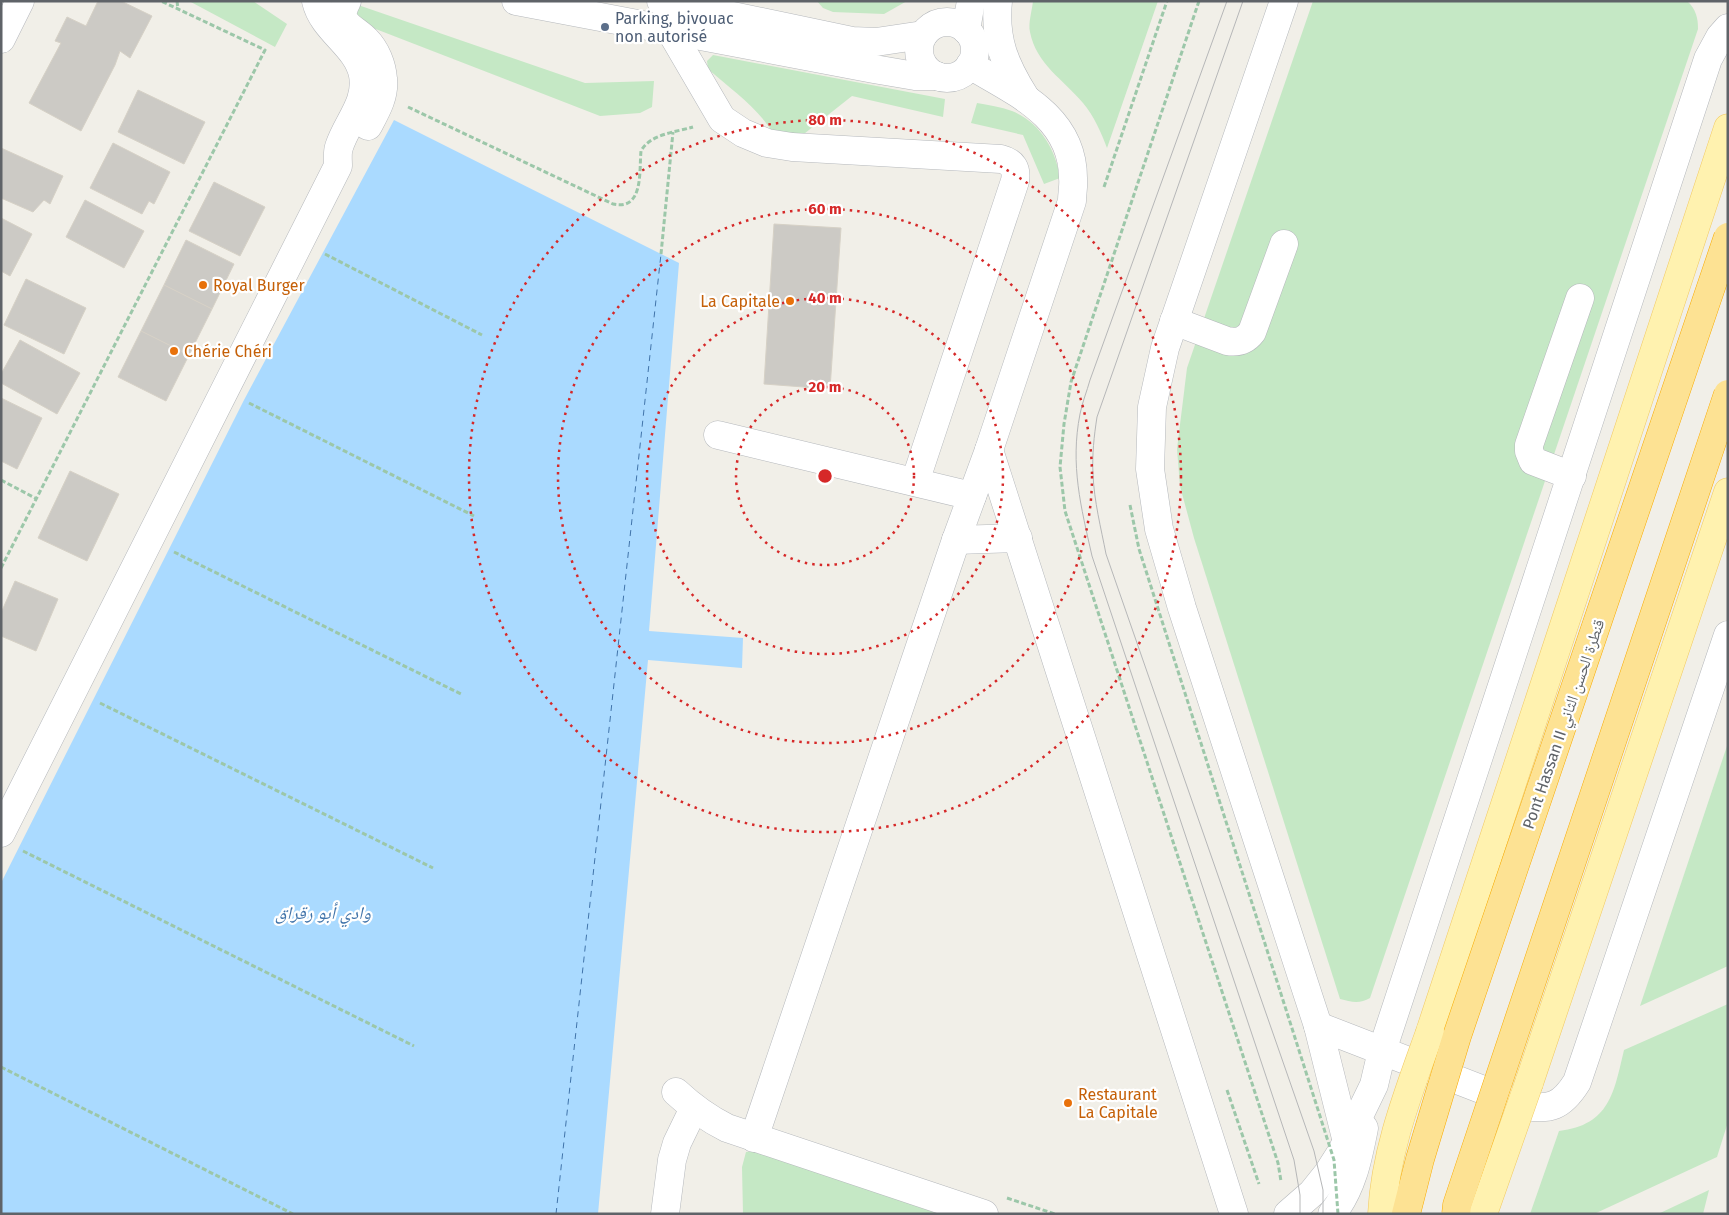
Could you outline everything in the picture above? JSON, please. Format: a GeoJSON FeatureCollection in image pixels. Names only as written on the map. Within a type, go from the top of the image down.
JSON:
{"type":"FeatureCollection","features":[{"type":"Feature","properties":{"kind":"highway","name":"Pont Hassan II قنطرة الحسن الثاني"},"geometry":{"type":"LineString","coordinates":[[1406,1214],[1420,1159],[1458,1036],[1728,237]]}},
{"type":"Feature","properties":{"kind":"highway"},"geometry":{"type":"LineString","coordinates":[[1456,1214],[1467,1176],[1728,394]]}},
{"type":"Feature","properties":{"kind":"main road"},"geometry":{"type":"LineString","coordinates":[[1382,1214],[1389,1161],[1398,1126],[1728,128]]}},
{"type":"Feature","properties":{"kind":"main road"},"geometry":{"type":"LineString","coordinates":[[1483,1214],[1728,492]]}},
{"type":"Feature","properties":{"kind":"street"},"geometry":{"type":"LineString","coordinates":[[1,39],[20,1]]}},
{"type":"Feature","properties":{"kind":"street"},"geometry":{"type":"LineString","coordinates":[[10,841],[338,166],[339,148],[363,95],[362,74],[355,55],[324,20],[316,1]]}},
{"type":"Feature","properties":{"kind":"street"},"geometry":{"type":"LineString","coordinates":[[338,166],[347,162],[358,148],[377,108],[384,80],[381,65],[375,51],[344,20],[344,7],[347,1]]}},
{"type":"Feature","properties":{"kind":"street"},"geometry":{"type":"LineString","coordinates":[[516,1],[874,69],[915,76],[946,78],[955,77],[963,72],[977,45],[996,18],[998,1]]}},
{"type":"Feature","properties":{"kind":"street"},"geometry":{"type":"LineString","coordinates":[[661,1],[852,41],[876,42],[926,31],[939,23],[958,24],[1025,97],[1044,112],[1060,131],[1070,153],[1074,176],[1072,201],[754,1138]]}},
{"type":"Feature","properties":{"kind":"street"},"geometry":{"type":"LineString","coordinates":[[937,76],[928,71],[922,63],[919,54],[919,44],[945,1]]}},
{"type":"Feature","properties":{"kind":"street"},"geometry":{"type":"LineString","coordinates":[[971,1],[977,45],[1013,77],[1025,97]]}},
{"type":"Feature","properties":{"kind":"street"},"geometry":{"type":"LineString","coordinates":[[1284,1],[1165,348],[1152,407],[1150,469],[1159,529],[1185,617],[1318,1026],[1347,1142]]}},
{"type":"Feature","properties":{"kind":"street"},"geometry":{"type":"LineString","coordinates":[[1332,1214],[1356,1170],[1382,1051],[1708,59],[1720,37],[1728,28]]}},
{"type":"Feature","properties":{"kind":"street"},"geometry":{"type":"LineString","coordinates":[[670,30],[722,119],[743,133],[767,143],[792,147],[1001,159],[1008,161],[1014,166],[1016,173],[1015,181],[915,482]]}},
{"type":"Feature","properties":{"kind":"street"},"geometry":{"type":"LineString","coordinates":[[1174,320],[1227,341],[1243,341],[1252,332],[1284,244]]}},
{"type":"Feature","properties":{"kind":"street"},"geometry":{"type":"LineString","coordinates":[[1572,476],[1533,461],[1529,445],[1580,298]]}},
{"type":"Feature","properties":{"kind":"street"},"geometry":{"type":"LineString","coordinates":[[718,435],[972,496]]}},
{"type":"Feature","properties":{"kind":"street"},"geometry":{"type":"LineString","coordinates":[[989,450],[1234,1214]]}},
{"type":"Feature","properties":{"kind":"street"},"geometry":{"type":"LineString","coordinates":[[956,540],[1018,538]]}},
{"type":"Feature","properties":{"kind":"street"},"geometry":{"type":"LineString","coordinates":[[1318,1026],[1522,1106],[1538,1108],[1554,1106],[1568,1096],[1578,1082],[1728,635]]}},
{"type":"Feature","properties":{"kind":"street"},"geometry":{"type":"LineString","coordinates":[[1288,1214],[1312,1193],[1328,1173],[1347,1142],[1374,1085]]}},
{"type":"Feature","properties":{"kind":"street"},"geometry":{"type":"LineString","coordinates":[[665,1214],[672,1160],[685,1100],[709,1119],[754,1138],[992,1205]]}},
{"type":"Feature","properties":{"kind":"path"},"geometry":{"type":"LineString","coordinates":[[1,568],[265,50],[161,1]]}},
{"type":"Feature","properties":{"kind":"path"},"geometry":{"type":"LineString","coordinates":[[176,1],[178,10]]}},
{"type":"Feature","properties":{"kind":"path"},"geometry":{"type":"LineString","coordinates":[[1103,192],[1167,1]]}},
{"type":"Feature","properties":{"kind":"path"},"geometry":{"type":"LineString","coordinates":[[1199,1],[1071,382],[1064,424],[1060,467],[1065,511],[1278,1163],[1282,1181]]}},
{"type":"Feature","properties":{"kind":"path"},"geometry":{"type":"LineString","coordinates":[[382,94],[619,206],[632,201],[637,194],[641,151],[644,146],[656,137],[722,119]]}},
{"type":"Feature","properties":{"kind":"path"},"geometry":{"type":"LineString","coordinates":[[661,254],[673,132]]}},
{"type":"Feature","properties":{"kind":"path"},"geometry":{"type":"LineString","coordinates":[[323,253],[482,335]]}},
{"type":"Feature","properties":{"kind":"path"},"geometry":{"type":"LineString","coordinates":[[244,400],[474,516]]}},
{"type":"Feature","properties":{"kind":"path"},"geometry":{"type":"LineString","coordinates":[[1,480],[36,499]]}},
{"type":"Feature","properties":{"kind":"path"},"geometry":{"type":"LineString","coordinates":[[1130,505],[1139,549],[1334,1160],[1338,1214]]}},
{"type":"Feature","properties":{"kind":"path"},"geometry":{"type":"LineString","coordinates":[[169,550],[463,695]]}},
{"type":"Feature","properties":{"kind":"path"},"geometry":{"type":"LineString","coordinates":[[94,700],[433,868]]}},
{"type":"Feature","properties":{"kind":"path"},"geometry":{"type":"LineString","coordinates":[[10,841],[414,1046]]}},
{"type":"Feature","properties":{"kind":"path"},"geometry":{"type":"LineString","coordinates":[[1,1067],[293,1214]]}},
{"type":"Feature","properties":{"kind":"path"},"geometry":{"type":"LineString","coordinates":[[1227,1090],[1258,1184]]}},
{"type":"Feature","properties":{"kind":"path"},"geometry":{"type":"LineString","coordinates":[[992,1205],[1055,1214]]}},
{"type":"Feature","properties":{"kind":"green space"},"geometry":{"type":"Polygon","coordinates":[[[189,1],[253,1],[287,24],[275,47],[189,1]]]}},
{"type":"Feature","properties":{"kind":"green space"},"geometry":{"type":"Polygon","coordinates":[[[817,1],[907,1],[884,14],[833,12],[823,8],[817,1]]]}},
{"type":"Feature","properties":{"kind":"green space"},"geometry":{"type":"Polygon","coordinates":[[[1033,1],[1158,1],[1107,148],[1097,124],[1087,108],[1052,71],[1038,53],[1030,32],[1033,1]]]}},
{"type":"Feature","properties":{"kind":"green space"},"geometry":{"type":"Polygon","coordinates":[[[1313,1],[1687,1],[1694,10],[1698,25],[1370,998],[1359,1002],[1340,999],[1194,538],[1180,486],[1177,449],[1187,368],[1313,1]]]}},
{"type":"Feature","properties":{"kind":"green space"},"geometry":{"type":"Polygon","coordinates":[[[356,6],[361,6],[585,83],[654,81],[652,107],[640,113],[600,116],[355,21],[356,6]]]}},
{"type":"Feature","properties":{"kind":"green space"},"geometry":{"type":"Polygon","coordinates":[[[713,55],[945,99],[943,117],[852,96],[795,141],[776,138],[754,109],[708,69],[707,61],[713,55]]]}},
{"type":"Feature","properties":{"kind":"green space"},"geometry":{"type":"Polygon","coordinates":[[[977,103],[1012,111],[1031,122],[1050,147],[1055,157],[1060,178],[1044,184],[1023,135],[971,123],[977,103]]]}},
{"type":"Feature","properties":{"kind":"green space"},"geometry":{"type":"Polygon","coordinates":[[[1728,743],[1728,966],[1640,1006],[1728,743]]]}},
{"type":"Feature","properties":{"kind":"green space"},"geometry":{"type":"Polygon","coordinates":[[[1728,1004],[1728,1122],[1717,1157],[1594,1214],[1530,1214],[1559,1131],[1576,1128],[1589,1122],[1599,1114],[1607,1104],[1612,1093],[1624,1050],[1728,1004]]]}},
{"type":"Feature","properties":{"kind":"green space"},"geometry":{"type":"Polygon","coordinates":[[[752,1151],[941,1214],[743,1214],[742,1167],[746,1152],[752,1151]]]}},
{"type":"Feature","properties":{"kind":"green space"},"geometry":{"type":"Polygon","coordinates":[[[1709,1190],[1703,1214],[1658,1214],[1709,1190]]]}},
{"type":"Feature","properties":{"kind":"water","name":"وادي أبو رقراق"},"geometry":{"type":"Polygon","coordinates":[[[394,120],[679,263],[649,631],[743,638],[742,668],[648,660],[598,1214],[1,1214],[1,883],[244,400],[394,120]]]}},
{"type":"Feature","properties":{"kind":"building"},"geometry":{"type":"Polygon","coordinates":[[[98,1],[121,1],[152,16],[130,58],[120,51],[115,65],[81,131],[29,103],[61,43],[55,41],[67,17],[86,26],[98,1]]]}},
{"type":"Feature","properties":{"kind":"building"},"geometry":{"type":"Polygon","coordinates":[[[138,90],[205,122],[184,164],[118,132],[138,90]]]}},
{"type":"Feature","properties":{"kind":"building"},"geometry":{"type":"Polygon","coordinates":[[[113,143],[170,172],[154,204],[149,201],[142,214],[90,188],[113,143]]]}},
{"type":"Feature","properties":{"kind":"building"},"geometry":{"type":"Polygon","coordinates":[[[1,148],[63,176],[50,204],[44,200],[33,212],[1,198],[1,148]]]}},
{"type":"Feature","properties":{"kind":"building"},"geometry":{"type":"Polygon","coordinates":[[[214,182],[265,207],[240,256],[189,231],[214,182]]]}},
{"type":"Feature","properties":{"kind":"building"},"geometry":{"type":"Polygon","coordinates":[[[85,200],[144,231],[124,268],[66,237],[85,200]]]}},
{"type":"Feature","properties":{"kind":"building"},"geometry":{"type":"Polygon","coordinates":[[[1,218],[32,234],[10,276],[1,271],[1,218]]]}},
{"type":"Feature","properties":{"kind":"building"},"geometry":{"type":"Polygon","coordinates":[[[774,224],[841,228],[830,389],[764,384],[774,224]]]}},
{"type":"Feature","properties":{"kind":"building"},"geometry":{"type":"Polygon","coordinates":[[[186,240],[234,264],[212,309],[164,285],[186,240]]]}},
{"type":"Feature","properties":{"kind":"building"},"geometry":{"type":"Polygon","coordinates":[[[26,279],[86,308],[64,354],[4,325],[26,279]]]}},
{"type":"Feature","properties":{"kind":"building"},"geometry":{"type":"Polygon","coordinates":[[[164,285],[212,309],[189,355],[141,331],[164,285]]]}},
{"type":"Feature","properties":{"kind":"building"},"geometry":{"type":"Polygon","coordinates":[[[141,331],[189,355],[166,401],[118,377],[141,331]]]}},
{"type":"Feature","properties":{"kind":"building"},"geometry":{"type":"Polygon","coordinates":[[[20,340],[80,373],[57,414],[1,383],[1,374],[20,340]]]}},
{"type":"Feature","properties":{"kind":"building"},"geometry":{"type":"Polygon","coordinates":[[[1,398],[42,418],[17,469],[1,461],[1,398]]]}},
{"type":"Feature","properties":{"kind":"building"},"geometry":{"type":"Polygon","coordinates":[[[70,471],[119,494],[87,561],[38,538],[70,471]]]}},
{"type":"Feature","properties":{"kind":"building"},"geometry":{"type":"Polygon","coordinates":[[[15,581],[58,599],[36,651],[1,636],[1,613],[15,581]]]}},
{"type":"Feature","properties":{"kind":"ferry route"},"geometry":{"type":"LineString","coordinates":[[556,1214],[661,254]]}},
{"type":"Feature","properties":{"kind":"tram line"},"geometry":{"type":"LineString","coordinates":[[1227,1],[1082,406],[1076,451],[1078,486],[1092,556],[1294,1160],[1300,1195],[1300,1214]]}},
{"type":"Feature","properties":{"kind":"tram line"},"geometry":{"type":"LineString","coordinates":[[1243,1],[1097,417],[1093,453],[1094,484],[1106,554],[1314,1151],[1323,1190],[1323,1214]]}},
{"type":"Feature","properties":{"kind":"place","name":"Parking, bivouac non autorisé"},"geometry":{"type":"Point","coordinates":[605,27]}},
{"type":"Feature","properties":{"kind":"place","name":"Royal Burger"},"geometry":{"type":"Point","coordinates":[203,285]}},
{"type":"Feature","properties":{"kind":"place","name":"La Capitale"},"geometry":{"type":"Point","coordinates":[790,301]}},
{"type":"Feature","properties":{"kind":"place","name":"Chérie Chéri"},"geometry":{"type":"Point","coordinates":[174,351]}},
{"type":"Feature","properties":{"kind":"place","name":"Restaurant La Capitale"},"geometry":{"type":"Point","coordinates":[1068,1103]}}]}
